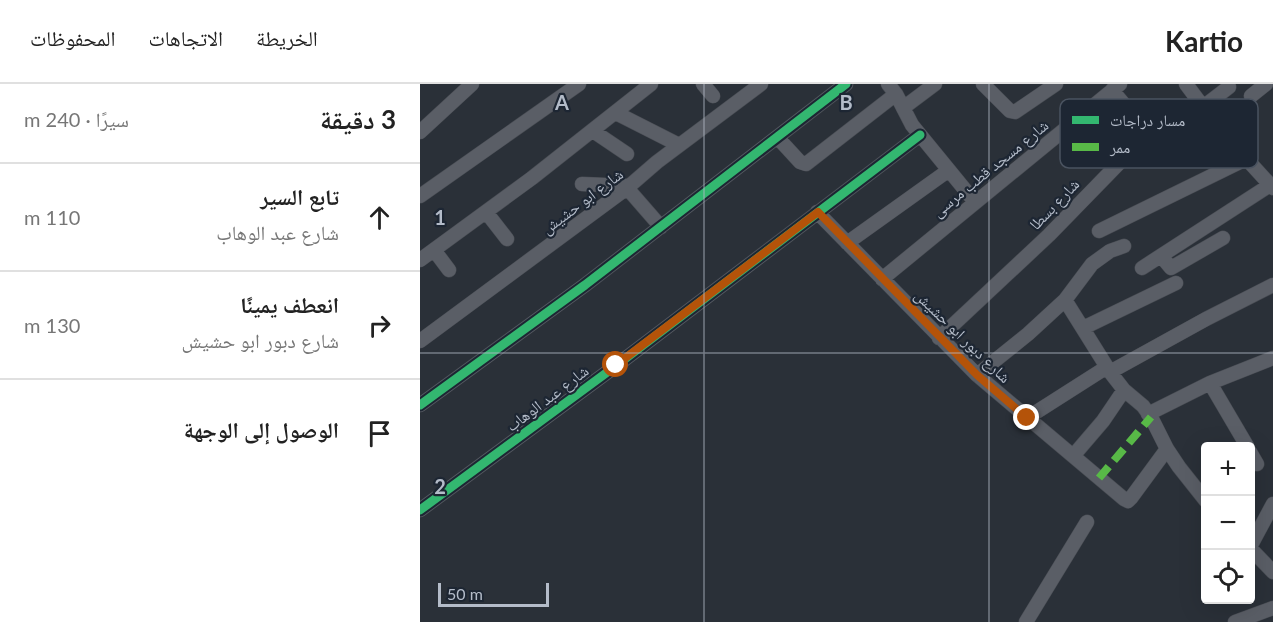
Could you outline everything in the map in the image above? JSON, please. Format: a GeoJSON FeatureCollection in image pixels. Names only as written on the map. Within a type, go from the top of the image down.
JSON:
{"type":"FeatureCollection","features":[{"type":"Feature","properties":{"kind":"street"},"geometry":{"type":"LineString","coordinates":[[420,132],[472,84]]}},
{"type":"Feature","properties":{"kind":"street"},"geometry":{"type":"LineString","coordinates":[[420,196],[579,84]]}},
{"type":"Feature","properties":{"kind":"street"},"geometry":{"type":"LineString","coordinates":[[420,260],[593,131],[651,84]]}},
{"type":"Feature","properties":{"kind":"street"},"geometry":{"type":"LineString","coordinates":[[703,84],[712,96]]}},
{"type":"Feature","properties":{"kind":"street","name":"شارع ابو حشيش"},"geometry":{"type":"LineString","coordinates":[[420,341],[628,187],[679,145],[761,84]]}},
{"type":"Feature","properties":{"kind":"street"},"geometry":{"type":"LineString","coordinates":[[420,405],[585,285],[846,84]]}},
{"type":"Feature","properties":{"kind":"street"},"geometry":{"type":"LineString","coordinates":[[903,108],[935,84]]}},
{"type":"Feature","properties":{"kind":"street"},"geometry":{"type":"LineString","coordinates":[[983,84],[1010,111],[1015,112],[1052,85]]}},
{"type":"Feature","properties":{"kind":"street"},"geometry":{"type":"LineString","coordinates":[[1186,84],[1197,99]]}},
{"type":"Feature","properties":{"kind":"street","name":"شارع مسجد قطب مرسى"},"geometry":{"type":"LineString","coordinates":[[1101,99],[1116,87]]}},
{"type":"Feature","properties":{"kind":"street","name":"شارع بسطا"},"geometry":{"type":"LineString","coordinates":[[1209,99],[1229,87]]}},
{"type":"Feature","properties":{"kind":"street"},"geometry":{"type":"LineString","coordinates":[[777,137],[800,162],[806,164],[892,89],[908,119],[975,202]]}},
{"type":"Feature","properties":{"kind":"street"},"geometry":{"type":"LineString","coordinates":[[616,113],[679,145]]}},
{"type":"Feature","properties":{"kind":"street"},"geometry":{"type":"LineString","coordinates":[[593,131],[627,154]]}},
{"type":"Feature","properties":{"kind":"street","name":"شارع مسجد قطب مرسى"},"geometry":{"type":"LineString","coordinates":[[882,279],[1060,132]]}},
{"type":"Feature","properties":{"kind":"street","name":"شارع عبد الوهاب"},"geometry":{"type":"LineString","coordinates":[[420,510],[607,372],[920,135]]}},
{"type":"Feature","properties":{"kind":"street","name":"شارع بسطا"},"geometry":{"type":"LineString","coordinates":[[939,338],[1049,235],[1114,168]]}},
{"type":"Feature","properties":{"kind":"street"},"geometry":{"type":"LineString","coordinates":[[1100,231],[1228,168]]}},
{"type":"Feature","properties":{"kind":"street"},"geometry":{"type":"LineString","coordinates":[[1142,268],[1272,187],[1254,168]]}},
{"type":"Feature","properties":{"kind":"street"},"geometry":{"type":"LineString","coordinates":[[847,243],[949,170]]}},
{"type":"Feature","properties":{"kind":"street"},"geometry":{"type":"LineString","coordinates":[[582,184],[628,187],[661,227]]}},
{"type":"Feature","properties":{"kind":"street"},"geometry":{"type":"LineString","coordinates":[[486,212],[507,239]]}},
{"type":"Feature","properties":{"kind":"street","name":"شارع دبور ابو حشيش"},"geometry":{"type":"LineString","coordinates":[[818,212],[977,375],[1128,501],[1167,449]]}},
{"type":"Feature","properties":{"kind":"street"},"geometry":{"type":"LineString","coordinates":[[1161,256],[1171,268],[1223,238]]}},
{"type":"Feature","properties":{"kind":"street"},"geometry":{"type":"LineString","coordinates":[[977,375],[1028,334],[1065,300],[1092,264],[1110,251],[1124,246]]}},
{"type":"Feature","properties":{"kind":"street"},"geometry":{"type":"LineString","coordinates":[[434,250],[449,270]]}},
{"type":"Feature","properties":{"kind":"street"},"geometry":{"type":"LineString","coordinates":[[1083,328],[1176,282]]}},
{"type":"Feature","properties":{"kind":"street"},"geometry":{"type":"LineString","coordinates":[[1027,418],[1109,369],[1273,285]]}},
{"type":"Feature","properties":{"kind":"street"},"geometry":{"type":"LineString","coordinates":[[1065,300],[1109,369],[1124,390],[1143,406],[1167,449],[1202,496]]}},
{"type":"Feature","properties":{"kind":"street"},"geometry":{"type":"LineString","coordinates":[[1148,414],[1210,383],[1273,358]]}},
{"type":"Feature","properties":{"kind":"street"},"geometry":{"type":"LineString","coordinates":[[1210,383],[1244,442]]}},
{"type":"Feature","properties":{"kind":"street"},"geometry":{"type":"LineString","coordinates":[[1072,456],[1103,421],[1124,390]]}},
{"type":"Feature","properties":{"kind":"street"},"geometry":{"type":"LineString","coordinates":[[1255,539],[1273,504]]}},
{"type":"Feature","properties":{"kind":"street"},"geometry":{"type":"LineString","coordinates":[[1026,622],[1087,522]]}},
{"type":"Feature","properties":{"kind":"street"},"geometry":{"type":"LineString","coordinates":[[1254,550],[1273,572]]}},
{"type":"Feature","properties":{"kind":"street"},"geometry":{"type":"LineString","coordinates":[[1235,622],[1273,608]]}},
{"type":"Feature","properties":{"kind":"marked path"},"geometry":{"type":"LineString","coordinates":[[1099,478],[1151,417]]}},
{"type":"Feature","properties":{"kind":"cycle path"},"geometry":{"type":"LineString","coordinates":[[420,405],[585,285],[846,84]]}},
{"type":"Feature","properties":{"kind":"cycle path"},"geometry":{"type":"LineString","coordinates":[[420,510],[617,365],[920,135]]}},
{"type":"Feature","properties":{"kind":"route"},"geometry":{"type":"LineString","coordinates":[[616,365],[818,212],[939,338],[977,375],[1027,418]]}}]}
